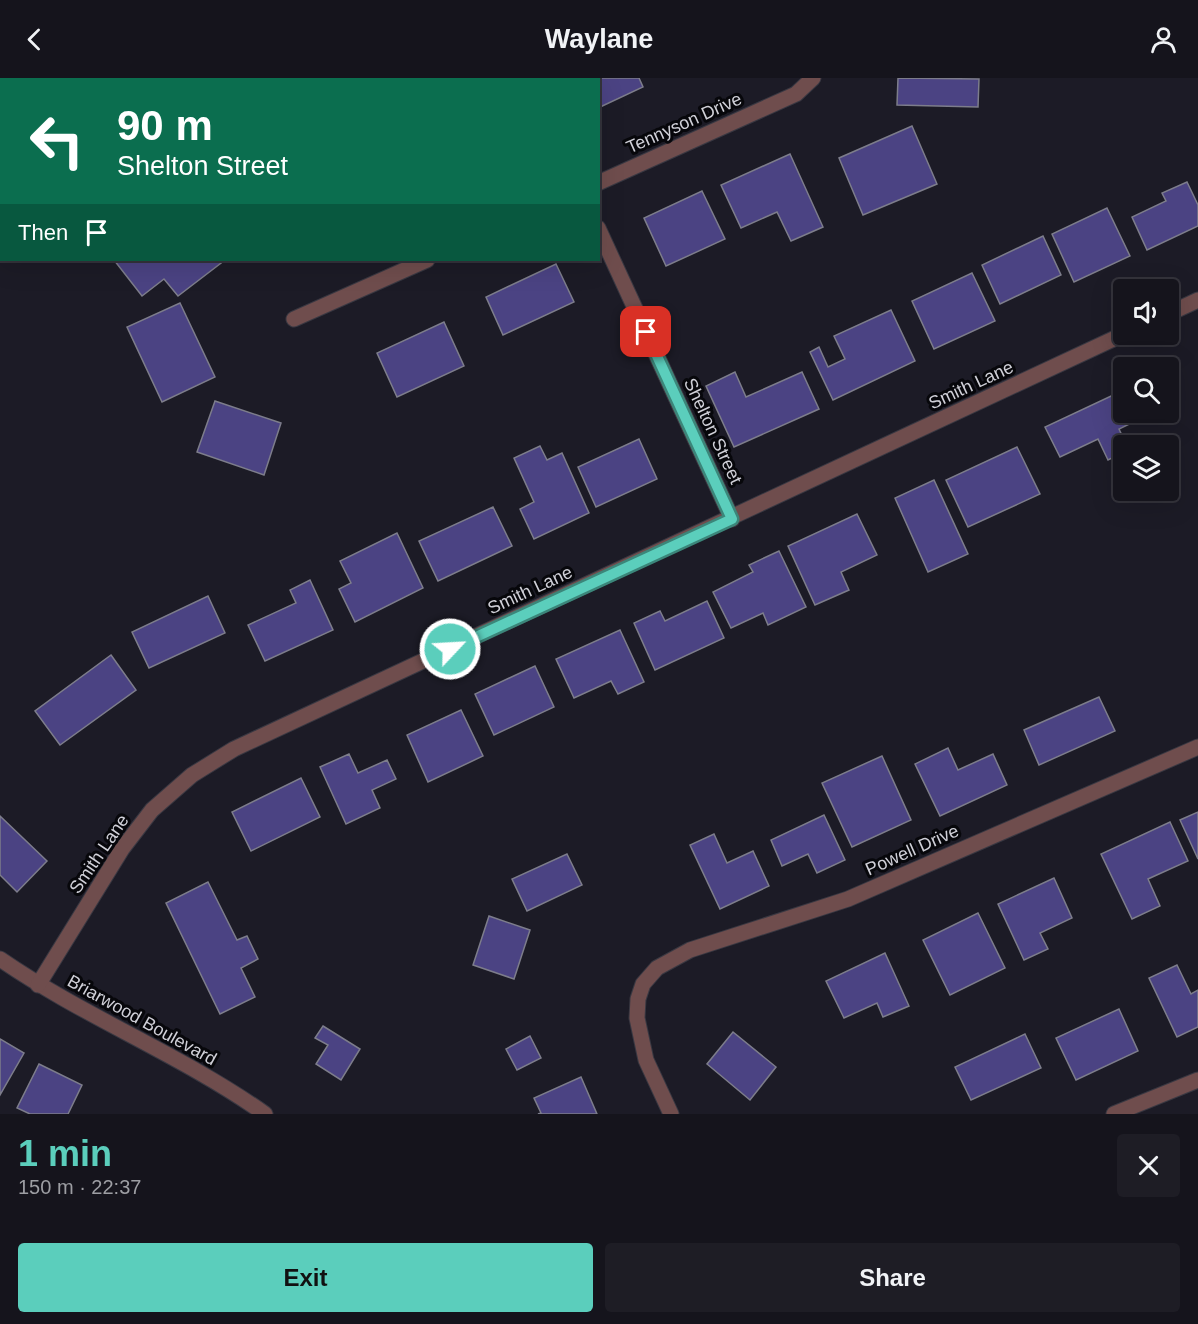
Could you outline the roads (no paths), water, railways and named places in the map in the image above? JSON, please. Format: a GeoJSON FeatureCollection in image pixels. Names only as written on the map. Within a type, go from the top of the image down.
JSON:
{"type":"FeatureCollection","features":[{"type":"Feature","properties":{"kind":"street","name":"Tennyson Drive"},"geometry":{"type":"LineString","coordinates":[[600,182],[796,94],[813,78]]}},
{"type":"Feature","properties":{"kind":"street","name":"Shelton Street"},"geometry":{"type":"LineString","coordinates":[[600,232],[732,519]]}},
{"type":"Feature","properties":{"kind":"street"},"geometry":{"type":"LineString","coordinates":[[294,319],[425,261]]}},
{"type":"Feature","properties":{"kind":"street"},"geometry":{"type":"LineString","coordinates":[[1179,309],[1198,300]]}},
{"type":"Feature","properties":{"kind":"street","name":"Smith Lane"},"geometry":{"type":"LineString","coordinates":[[38,985],[122,849],[152,810],[192,775],[234,748],[732,519],[1113,339]]}},
{"type":"Feature","properties":{"kind":"street","name":"Powell Drive"},"geometry":{"type":"LineString","coordinates":[[670,1114],[646,1060],[637,1018],[638,999],[643,984],[657,968],[690,950],[849,899],[1198,747]]}},
{"type":"Feature","properties":{"kind":"street","name":"Briarwood Boulevard"},"geometry":{"type":"LineString","coordinates":[[0,959],[38,985],[142,1041],[266,1114]]}},
{"type":"Feature","properties":{"kind":"street"},"geometry":{"type":"LineString","coordinates":[[1114,1114],[1198,1080]]}}]}
